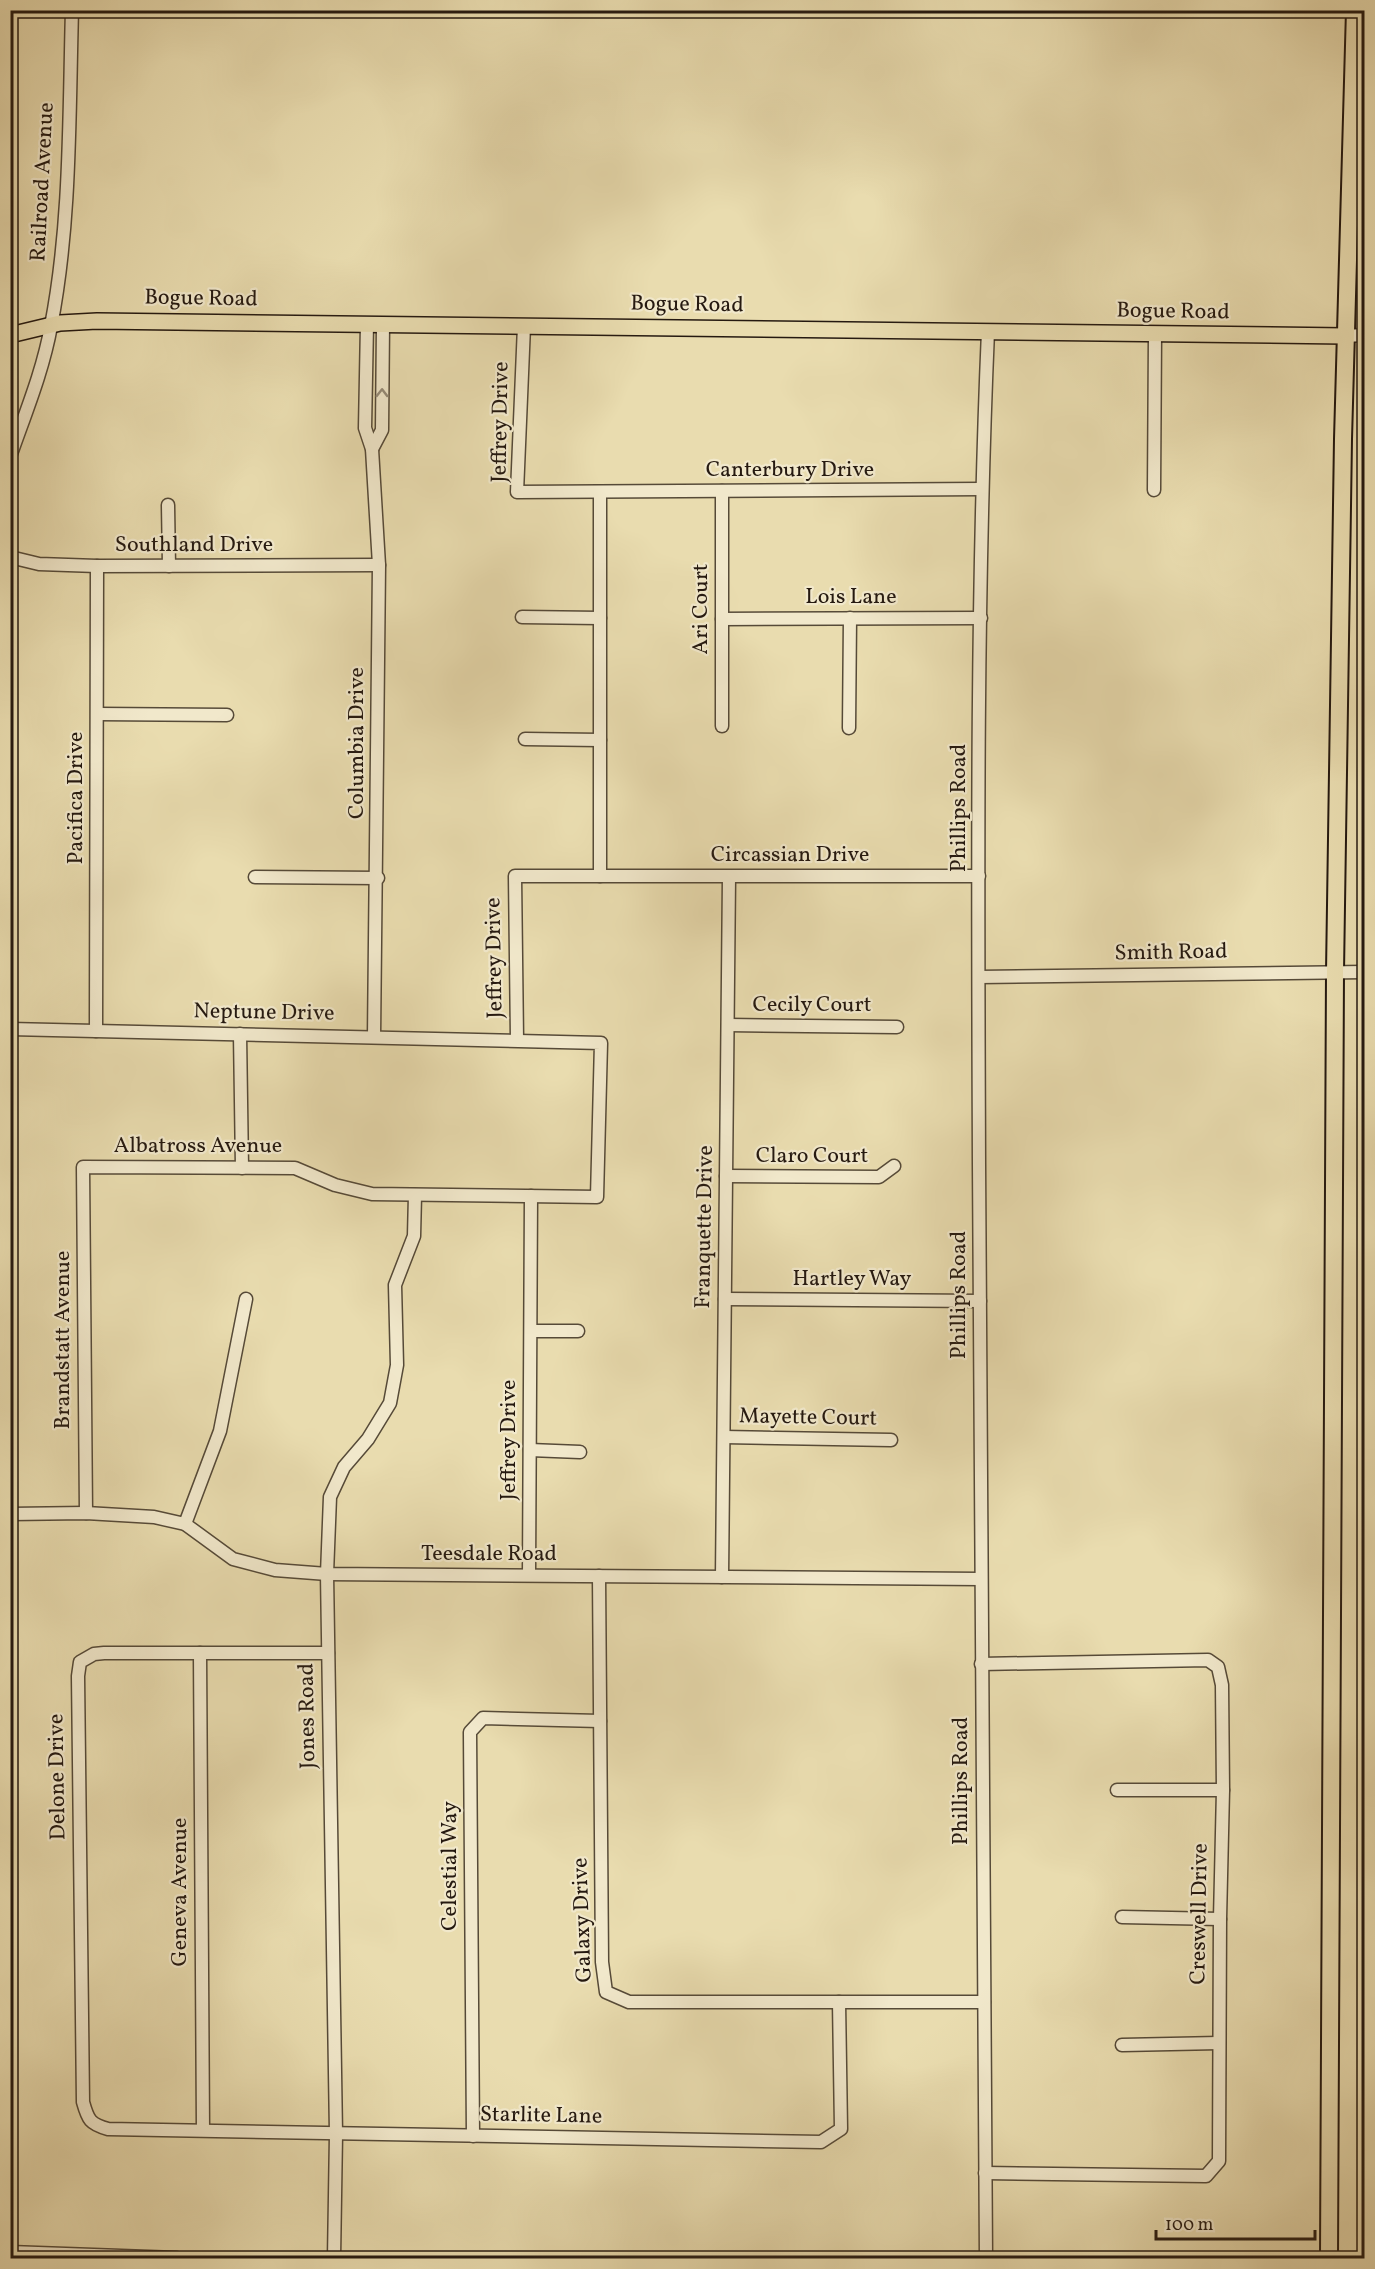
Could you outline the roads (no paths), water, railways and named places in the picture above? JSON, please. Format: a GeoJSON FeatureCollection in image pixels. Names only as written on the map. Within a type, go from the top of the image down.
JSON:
{"type":"FeatureCollection","features":[{"type":"Feature","properties":{"kind":"highway"},"geometry":{"type":"LineString","coordinates":[[1329,2259],[1335,972],[1345,336],[1355,10]]}},
{"type":"Feature","properties":{"kind":"main road","name":"Bogue Road"},"geometry":{"type":"LineString","coordinates":[[10,335],[51,325],[97,321],[1345,336]]}},
{"type":"Feature","properties":{"kind":"street","name":"Railroad Avenue"},"geometry":{"type":"LineString","coordinates":[[10,457],[43,362],[51,325],[65,223],[72,10]]}},
{"type":"Feature","properties":{"kind":"street","name":"Columbia Drive"},"geometry":{"type":"LineString","coordinates":[[367,324],[365,429],[372,449],[379,566],[378,878],[374,1037]]}},
{"type":"Feature","properties":{"kind":"street","name":"Columbia Drive"},"geometry":{"type":"LineString","coordinates":[[372,449],[382,430],[383,324]]}},
{"type":"Feature","properties":{"kind":"street","name":"Jeffrey Drive"},"geometry":{"type":"LineString","coordinates":[[524,326],[517,492],[600,492]]}},
{"type":"Feature","properties":{"kind":"street","name":"Phillips Road"},"geometry":{"type":"LineString","coordinates":[[986,2259],[981,1664],[979,876],[981,489],[988,331]]}},
{"type":"Feature","properties":{"kind":"street"},"geometry":{"type":"LineString","coordinates":[[1154,490],[1155,334]]}},
{"type":"Feature","properties":{"kind":"street","name":"Bogue Road"},"geometry":{"type":"LineString","coordinates":[[1345,336],[1365,335]]}},
{"type":"Feature","properties":{"kind":"street","name":"Canterbury Drive"},"geometry":{"type":"LineString","coordinates":[[600,492],[981,489]]}},
{"type":"Feature","properties":{"kind":"street","name":"Ari Court"},"geometry":{"type":"LineString","coordinates":[[722,491],[722,726]]}},
{"type":"Feature","properties":{"kind":"street"},"geometry":{"type":"LineString","coordinates":[[600,492],[600,876]]}},
{"type":"Feature","properties":{"kind":"street"},"geometry":{"type":"LineString","coordinates":[[168,505],[169,566]]}},
{"type":"Feature","properties":{"kind":"street","name":"Southland Drive"},"geometry":{"type":"LineString","coordinates":[[10,557],[39,564],[97,566],[379,566]]}},
{"type":"Feature","properties":{"kind":"street","name":"Pacifica Drive"},"geometry":{"type":"LineString","coordinates":[[96,1031],[97,566]]}},
{"type":"Feature","properties":{"kind":"street"},"geometry":{"type":"LineString","coordinates":[[522,617],[600,618]]}},
{"type":"Feature","properties":{"kind":"street"},"geometry":{"type":"LineString","coordinates":[[849,728],[850,618]]}},
{"type":"Feature","properties":{"kind":"street","name":"Lois Lane"},"geometry":{"type":"LineString","coordinates":[[722,619],[981,618]]}},
{"type":"Feature","properties":{"kind":"street"},"geometry":{"type":"LineString","coordinates":[[98,714],[227,715]]}},
{"type":"Feature","properties":{"kind":"street"},"geometry":{"type":"LineString","coordinates":[[525,739],[600,740]]}},
{"type":"Feature","properties":{"kind":"street","name":"Jeffrey Drive"},"geometry":{"type":"LineString","coordinates":[[529,1575],[531,1196],[597,1197],[602,1043],[517,1040],[514,876],[600,876]]}},
{"type":"Feature","properties":{"kind":"street","name":"Circassian Drive"},"geometry":{"type":"LineString","coordinates":[[600,876],[979,876]]}},
{"type":"Feature","properties":{"kind":"street"},"geometry":{"type":"LineString","coordinates":[[255,877],[378,878]]}},
{"type":"Feature","properties":{"kind":"street","name":"Franquette Drive"},"geometry":{"type":"LineString","coordinates":[[722,1577],[729,877]]}},
{"type":"Feature","properties":{"kind":"street","name":"Smith Road"},"geometry":{"type":"LineString","coordinates":[[979,977],[1365,972]]}},
{"type":"Feature","properties":{"kind":"street","name":"Cecily Court"},"geometry":{"type":"LineString","coordinates":[[728,1025],[897,1027]]}},
{"type":"Feature","properties":{"kind":"street","name":"Neptune Drive"},"geometry":{"type":"LineString","coordinates":[[10,1029],[517,1040]]}},
{"type":"Feature","properties":{"kind":"street"},"geometry":{"type":"LineString","coordinates":[[240,1034],[242,1168]]}},
{"type":"Feature","properties":{"kind":"street","name":"Claro Court"},"geometry":{"type":"LineString","coordinates":[[726,1176],[879,1177],[894,1166]]}},
{"type":"Feature","properties":{"kind":"street","name":"Albatross Avenue"},"geometry":{"type":"LineString","coordinates":[[83,1167],[295,1168],[336,1185],[372,1194],[531,1196]]}},
{"type":"Feature","properties":{"kind":"street","name":"Brandstatt Avenue"},"geometry":{"type":"LineString","coordinates":[[83,1167],[86,1513]]}},
{"type":"Feature","properties":{"kind":"street","name":"Jones Road"},"geometry":{"type":"LineString","coordinates":[[334,2259],[336,2134],[327,1574],[330,1497],[344,1467],[368,1438],[390,1403],[397,1365],[395,1285],[414,1236],[415,1195]]}},
{"type":"Feature","properties":{"kind":"street"},"geometry":{"type":"LineString","coordinates":[[185,1524],[220,1431],[246,1299]]}},
{"type":"Feature","properties":{"kind":"street","name":"Hartley Way"},"geometry":{"type":"LineString","coordinates":[[725,1299],[980,1301]]}},
{"type":"Feature","properties":{"kind":"street"},"geometry":{"type":"LineString","coordinates":[[531,1331],[578,1330]]}},
{"type":"Feature","properties":{"kind":"street","name":"Mayette Court"},"geometry":{"type":"LineString","coordinates":[[724,1437],[891,1440]]}},
{"type":"Feature","properties":{"kind":"street"},"geometry":{"type":"LineString","coordinates":[[530,1450],[580,1452]]}},
{"type":"Feature","properties":{"kind":"street","name":"Teesdale Road"},"geometry":{"type":"LineString","coordinates":[[10,1514],[86,1513],[154,1517],[185,1524],[233,1559],[275,1570],[327,1574],[981,1579]]}},
{"type":"Feature","properties":{"kind":"street","name":"Galaxy Drive"},"geometry":{"type":"LineString","coordinates":[[599,1576],[602,1962],[606,1992],[629,2002],[984,2001]]}},
{"type":"Feature","properties":{"kind":"street","name":"Geneva Avenue"},"geometry":{"type":"LineString","coordinates":[[200,1653],[203,2130]]}},
{"type":"Feature","properties":{"kind":"street","name":"Delone Drive"},"geometry":{"type":"LineString","coordinates":[[108,2128],[94,2124],[90,2120],[83,2102],[80,1662],[94,1654],[328,1653]]}},
{"type":"Feature","properties":{"kind":"street","name":"Creswell Drive"},"geometry":{"type":"LineString","coordinates":[[981,1664],[1208,1660],[1218,1667],[1222,1685],[1223,1790],[1219,2161],[1206,2176],[985,2173]]}},
{"type":"Feature","properties":{"kind":"street","name":"Celestial Way"},"geometry":{"type":"LineString","coordinates":[[473,2136],[470,1732],[483,1718],[600,1721]]}},
{"type":"Feature","properties":{"kind":"street"},"geometry":{"type":"LineString","coordinates":[[1117,1790],[1223,1790]]}},
{"type":"Feature","properties":{"kind":"street"},"geometry":{"type":"LineString","coordinates":[[1122,1917],[1220,1919]]}},
{"type":"Feature","properties":{"kind":"street","name":"Starlite Lane"},"geometry":{"type":"LineString","coordinates":[[108,2128],[821,2142],[841,2129],[839,2002]]}},
{"type":"Feature","properties":{"kind":"street"},"geometry":{"type":"LineString","coordinates":[[1122,2045],[1220,2043]]}},
{"type":"Feature","properties":{"kind":"street"},"geometry":{"type":"LineString","coordinates":[[10,2252],[177,2259]]}}]}
